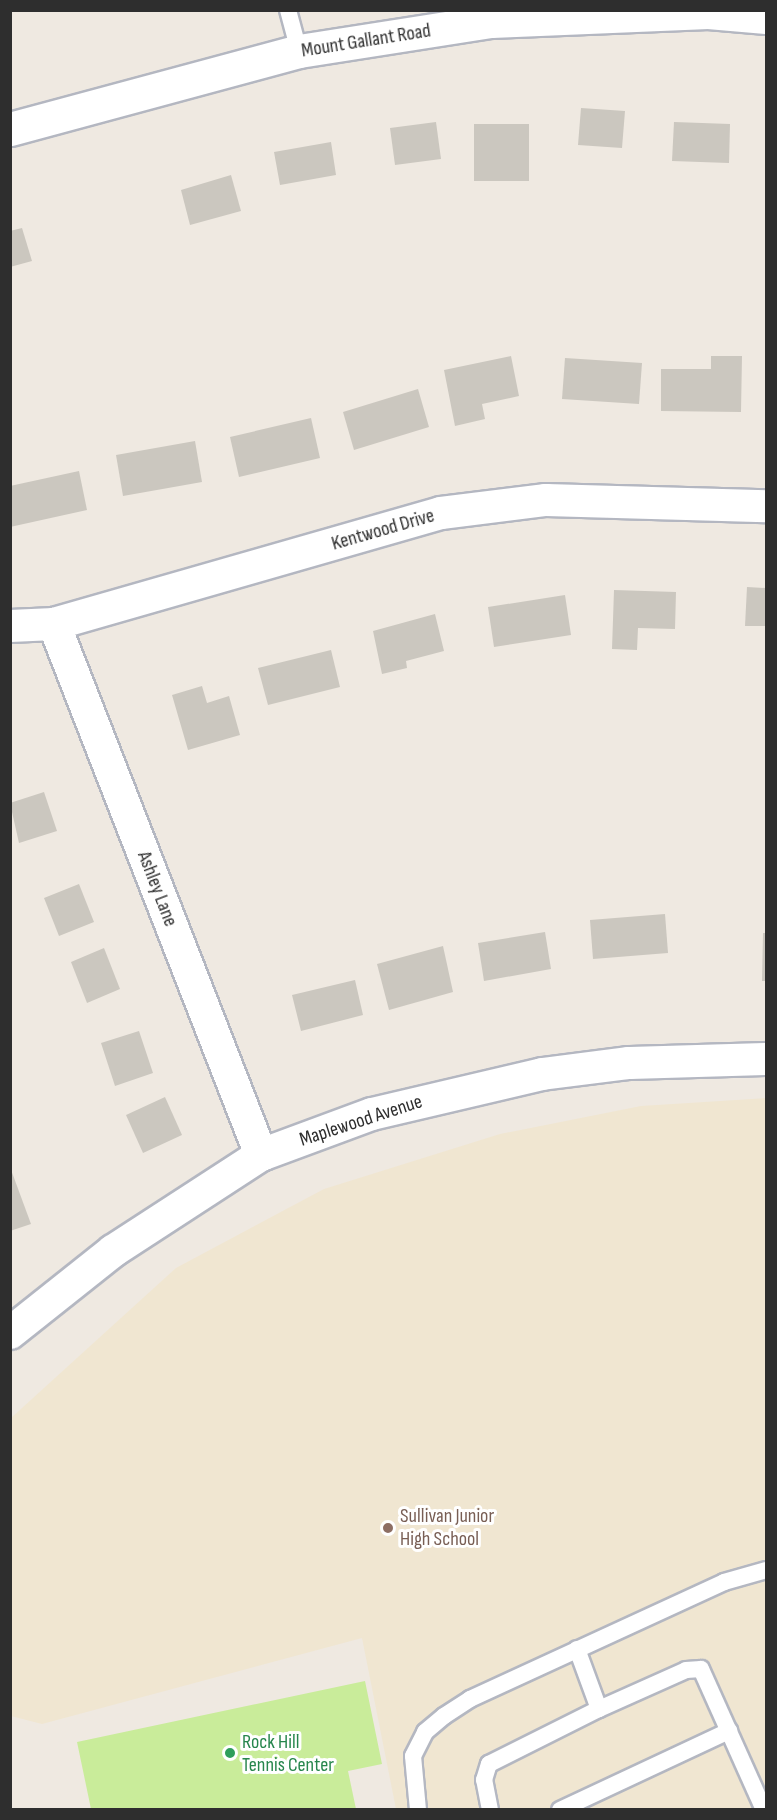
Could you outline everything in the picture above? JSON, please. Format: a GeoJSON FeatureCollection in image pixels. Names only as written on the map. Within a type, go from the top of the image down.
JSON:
{"type":"FeatureCollection","features":[{"type":"Feature","properties":{"kind":"street","name":"Mount Gallant Road"},"geometry":{"type":"LineString","coordinates":[[10,129],[298,51],[491,21],[708,12],[766,17]]}},
{"type":"Feature","properties":{"kind":"street","name":"Kentwood Drive"},"geometry":{"type":"LineString","coordinates":[[10,626],[54,624],[441,513],[546,500],[766,506]]}},
{"type":"Feature","properties":{"kind":"street","name":"Ashley Lane"},"geometry":{"type":"LineString","coordinates":[[54,624],[261,1155]]}},
{"type":"Feature","properties":{"kind":"street","name":"Maplewood Avenue"},"geometry":{"type":"LineString","coordinates":[[10,1333],[113,1251],[261,1155],[372,1114],[542,1074],[629,1063],[766,1059]]}},
{"type":"Feature","properties":{"kind":"lane"},"geometry":{"type":"LineString","coordinates":[[288,10],[298,51]]}},
{"type":"Feature","properties":{"kind":"lane"},"geometry":{"type":"LineString","coordinates":[[418,1809],[413,1756],[425,1732],[470,1699],[724,1582],[766,1570]]}},
{"type":"Feature","properties":{"kind":"lane"},"geometry":{"type":"LineString","coordinates":[[577,1649],[599,1708]]}},
{"type":"Feature","properties":{"kind":"lane"},"geometry":{"type":"LineString","coordinates":[[490,1809],[484,1780],[489,1764],[599,1708],[686,1670],[700,1669],[729,1731],[758,1808]]}},
{"type":"Feature","properties":{"kind":"lane"},"geometry":{"type":"LineString","coordinates":[[560,1809],[729,1731]]}},
{"type":"Feature","properties":{"kind":"shaded area","name":"Sullivan Junior High School"},"geometry":{"type":"Polygon","coordinates":[[[766,1098],[766,1809],[396,1809],[362,1638],[42,1724],[11,1716],[11,1418],[176,1268],[324,1189],[500,1134],[641,1106],[766,1098]]]}},
{"type":"Feature","properties":{"kind":"green space","name":"Rock Hill Tennis Center"},"geometry":{"type":"Polygon","coordinates":[[[365,1681],[382,1764],[348,1771],[356,1809],[91,1809],[77,1742],[365,1681]]]}},
{"type":"Feature","properties":{"kind":"building"},"geometry":{"type":"Polygon","coordinates":[[[581,108],[625,111],[622,148],[578,145],[581,108]]]}},
{"type":"Feature","properties":{"kind":"building"},"geometry":{"type":"Polygon","coordinates":[[[436,122],[441,159],[395,165],[390,128],[436,122]]]}},
{"type":"Feature","properties":{"kind":"building"},"geometry":{"type":"Polygon","coordinates":[[[674,122],[730,124],[729,163],[672,161],[674,122]]]}},
{"type":"Feature","properties":{"kind":"building"},"geometry":{"type":"Polygon","coordinates":[[[474,124],[529,124],[529,181],[474,181],[474,124]]]}},
{"type":"Feature","properties":{"kind":"building"},"geometry":{"type":"Polygon","coordinates":[[[331,142],[336,175],[280,185],[274,152],[331,142]]]}},
{"type":"Feature","properties":{"kind":"building"},"geometry":{"type":"Polygon","coordinates":[[[231,175],[241,211],[190,225],[181,190],[231,175]]]}},
{"type":"Feature","properties":{"kind":"building"},"geometry":{"type":"Polygon","coordinates":[[[22,228],[32,261],[10,267],[10,231],[22,228]]]}},
{"type":"Feature","properties":{"kind":"building"},"geometry":{"type":"Polygon","coordinates":[[[511,356],[519,396],[482,404],[485,419],[455,426],[444,370],[511,356]]]}},
{"type":"Feature","properties":{"kind":"building"},"geometry":{"type":"Polygon","coordinates":[[[711,356],[742,356],[741,412],[661,411],[661,369],[711,369],[711,356]]]}},
{"type":"Feature","properties":{"kind":"building"},"geometry":{"type":"Polygon","coordinates":[[[565,358],[642,363],[639,404],[562,399],[565,358]]]}},
{"type":"Feature","properties":{"kind":"building"},"geometry":{"type":"Polygon","coordinates":[[[418,389],[429,427],[354,450],[343,412],[418,389]]]}},
{"type":"Feature","properties":{"kind":"building"},"geometry":{"type":"Polygon","coordinates":[[[311,418],[320,458],[239,477],[230,437],[311,418]]]}},
{"type":"Feature","properties":{"kind":"building"},"geometry":{"type":"Polygon","coordinates":[[[195,441],[202,482],[123,496],[116,455],[195,441]]]}},
{"type":"Feature","properties":{"kind":"building"},"geometry":{"type":"Polygon","coordinates":[[[79,471],[87,510],[10,527],[10,486],[79,471]]]}},
{"type":"Feature","properties":{"kind":"building"},"geometry":{"type":"Polygon","coordinates":[[[747,587],[766,588],[766,626],[745,626],[747,587]]]}},
{"type":"Feature","properties":{"kind":"building"},"geometry":{"type":"Polygon","coordinates":[[[614,590],[676,592],[675,629],[638,628],[637,650],[612,649],[614,590]]]}},
{"type":"Feature","properties":{"kind":"building"},"geometry":{"type":"Polygon","coordinates":[[[565,595],[571,635],[494,647],[488,607],[565,595]]]}},
{"type":"Feature","properties":{"kind":"building"},"geometry":{"type":"Polygon","coordinates":[[[435,614],[444,651],[406,661],[407,668],[382,674],[373,631],[435,614]]]}},
{"type":"Feature","properties":{"kind":"building"},"geometry":{"type":"Polygon","coordinates":[[[331,650],[340,687],[268,705],[258,668],[331,650]]]}},
{"type":"Feature","properties":{"kind":"building"},"geometry":{"type":"Polygon","coordinates":[[[202,686],[207,703],[229,696],[240,735],[188,750],[172,695],[202,686]]]}},
{"type":"Feature","properties":{"kind":"building"},"geometry":{"type":"Polygon","coordinates":[[[44,792],[57,831],[19,843],[10,803],[44,792]]]}},
{"type":"Feature","properties":{"kind":"building"},"geometry":{"type":"Polygon","coordinates":[[[79,884],[94,922],[59,936],[44,898],[79,884]]]}},
{"type":"Feature","properties":{"kind":"building"},"geometry":{"type":"Polygon","coordinates":[[[665,914],[668,953],[593,959],[590,920],[665,914]]]}},
{"type":"Feature","properties":{"kind":"building"},"geometry":{"type":"Polygon","coordinates":[[[545,932],[551,969],[484,981],[478,943],[545,932]]]}},
{"type":"Feature","properties":{"kind":"building"},"geometry":{"type":"Polygon","coordinates":[[[763,933],[766,933],[766,981],[762,981],[763,933]]]}},
{"type":"Feature","properties":{"kind":"building"},"geometry":{"type":"Polygon","coordinates":[[[443,946],[453,992],[389,1010],[377,964],[443,946]]]}},
{"type":"Feature","properties":{"kind":"building"},"geometry":{"type":"Polygon","coordinates":[[[104,948],[120,989],[87,1003],[71,962],[104,948]]]}},
{"type":"Feature","properties":{"kind":"building"},"geometry":{"type":"Polygon","coordinates":[[[355,980],[363,1015],[301,1031],[292,995],[355,980]]]}},
{"type":"Feature","properties":{"kind":"building"},"geometry":{"type":"Polygon","coordinates":[[[139,1031],[153,1073],[115,1086],[101,1043],[139,1031]]]}},
{"type":"Feature","properties":{"kind":"building"},"geometry":{"type":"Polygon","coordinates":[[[165,1097],[182,1135],[143,1153],[126,1115],[165,1097]]]}},
{"type":"Feature","properties":{"kind":"building"},"geometry":{"type":"Polygon","coordinates":[[[10,1167],[31,1224],[10,1231],[10,1167]]]}},
{"type":"Feature","properties":{"kind":"place","name":"Sullivan Junior High School"},"geometry":{"type":"Point","coordinates":[388,1528]}},
{"type":"Feature","properties":{"kind":"place","name":"Rock Hill Tennis Center"},"geometry":{"type":"Point","coordinates":[230,1753]}}]}
